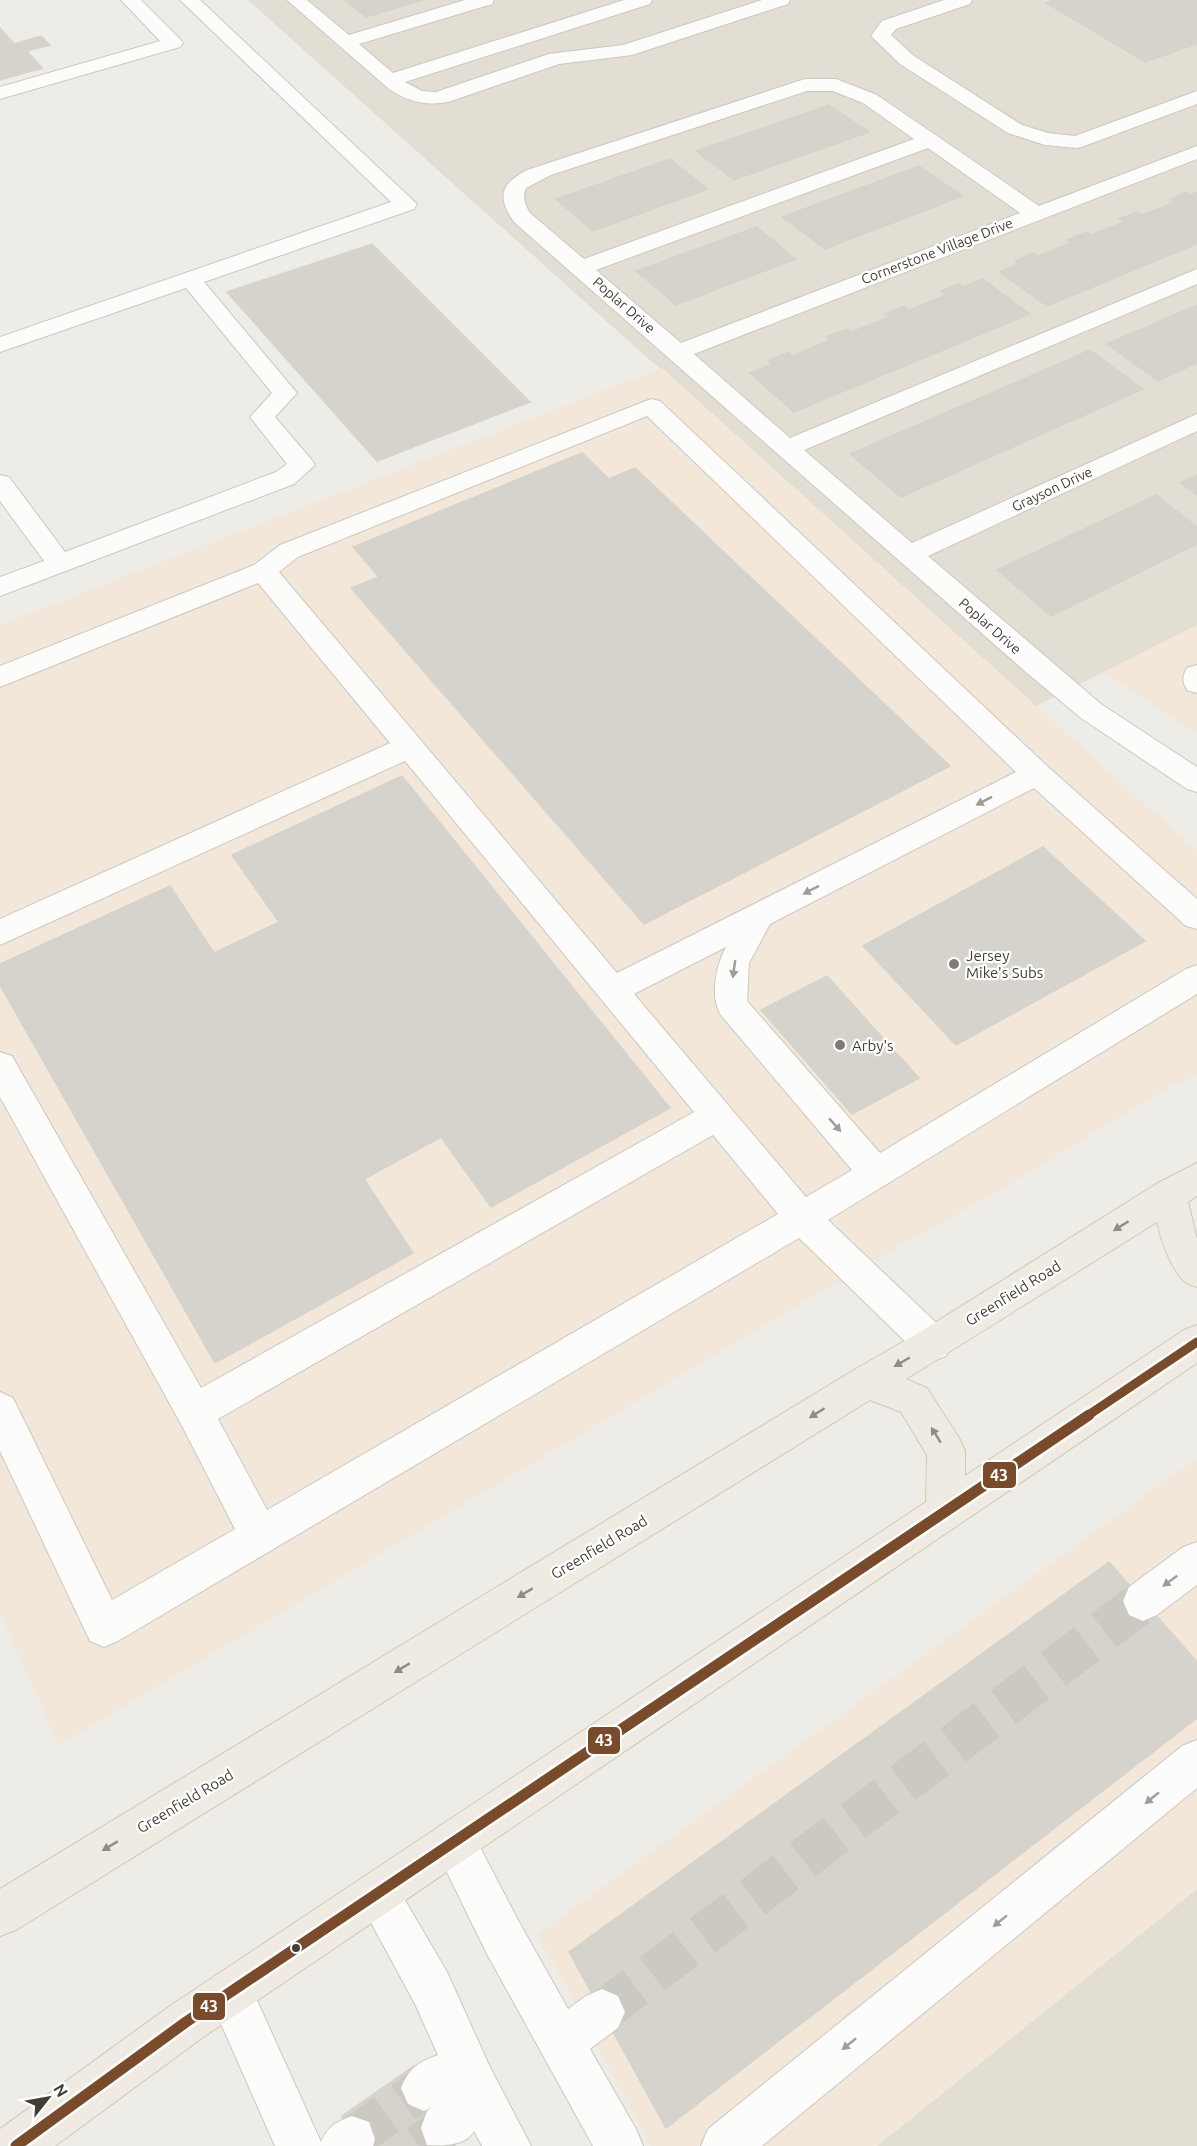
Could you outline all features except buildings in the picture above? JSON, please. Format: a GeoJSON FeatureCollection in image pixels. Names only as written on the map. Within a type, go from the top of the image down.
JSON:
{"type":"FeatureCollection","features":[{"type":"Feature","properties":{"kind":"main road"},"geometry":{"type":"LineString","coordinates":[[1184,1186],[1175,1231],[1186,1255],[1197,1271]]}},
{"type":"Feature","properties":{"kind":"main road","name":"Greenfield Road"},"geometry":{"type":"LineString","coordinates":[[0,1914],[867,1382],[933,1344],[1184,1186]]}},
{"type":"Feature","properties":{"kind":"main road"},"geometry":{"type":"LineString","coordinates":[[16,2146],[230,1992],[1197,1342]]}},
{"type":"Feature","properties":{"kind":"main road"},"geometry":{"type":"LineString","coordinates":[[867,1382],[914,1400],[946,1451],[945,1512]]}},
{"type":"Feature","properties":{"kind":"street"},"geometry":{"type":"LineString","coordinates":[[0,93],[172,43],[130,0]]}},
{"type":"Feature","properties":{"kind":"street"},"geometry":{"type":"LineString","coordinates":[[0,345],[406,204],[189,0]]}},
{"type":"Feature","properties":{"kind":"street"},"geometry":{"type":"LineString","coordinates":[[296,0],[407,94],[431,99],[444,97],[556,58],[625,51],[781,0]]}},
{"type":"Feature","properties":{"kind":"street"},"geometry":{"type":"LineString","coordinates":[[345,42],[485,0]]}},
{"type":"Feature","properties":{"kind":"street"},"geometry":{"type":"LineString","coordinates":[[390,80],[643,0]]}},
{"type":"Feature","properties":{"kind":"street"},"geometry":{"type":"LineString","coordinates":[[963,0],[889,25],[881,36],[908,60],[1015,129],[1045,140],[1077,142],[1197,97]]}},
{"type":"Feature","properties":{"kind":"street","name":"Poplar Drive"},"geometry":{"type":"LineString","coordinates":[[1035,213],[870,99],[836,85],[805,85],[554,166],[533,175],[516,186],[511,195],[514,206],[522,217],[908,555],[1091,711],[1197,781]]}},
{"type":"Feature","properties":{"kind":"street"},"geometry":{"type":"LineString","coordinates":[[580,268],[931,140]]}},
{"type":"Feature","properties":{"kind":"street","name":"Cornerstone Village Drive"},"geometry":{"type":"LineString","coordinates":[[678,352],[1197,152]]}},
{"type":"Feature","properties":{"kind":"street"},"geometry":{"type":"LineString","coordinates":[[787,448],[1197,276]]}},
{"type":"Feature","properties":{"kind":"street"},"geometry":{"type":"LineString","coordinates":[[0,587],[285,478],[302,465],[262,417],[285,393],[190,279]]}},
{"type":"Feature","properties":{"kind":"street"},"geometry":{"type":"LineString","coordinates":[[0,676],[263,571],[289,551],[651,406],[1036,774],[1197,917]]}},
{"type":"Feature","properties":{"kind":"street","name":"Grayson Drive"},"geometry":{"type":"LineString","coordinates":[[908,555],[1197,422]]}},
{"type":"Feature","properties":{"kind":"street"},"geometry":{"type":"LineString","coordinates":[[4,495],[60,564]]}},
{"type":"Feature","properties":{"kind":"street"},"geometry":{"type":"LineString","coordinates":[[263,571],[802,1218],[933,1344]]}},
{"type":"Feature","properties":{"kind":"street"},"geometry":{"type":"LineString","coordinates":[[1197,675],[1197,683]]}},
{"type":"Feature","properties":{"kind":"street"},"geometry":{"type":"LineString","coordinates":[[0,933],[411,746]]}},
{"type":"Feature","properties":{"kind":"street"},"geometry":{"type":"LineString","coordinates":[[613,990],[1036,774]]}},
{"type":"Feature","properties":{"kind":"street"},"geometry":{"type":"LineString","coordinates":[[758,917],[733,963],[731,1005],[876,1173]]}},
{"type":"Feature","properties":{"kind":"street"},"geometry":{"type":"LineString","coordinates":[[0,1410],[104,1627],[802,1218],[1197,978]]}},
{"type":"Feature","properties":{"kind":"street"},"geometry":{"type":"LineString","coordinates":[[0,1066],[194,1412],[260,1536]]}},
{"type":"Feature","properties":{"kind":"street"},"geometry":{"type":"LineString","coordinates":[[194,1412],[717,1116]]}},
{"type":"Feature","properties":{"kind":"street"},"geometry":{"type":"LineString","coordinates":[[1143,1601],[1197,1561]]}},
{"type":"Feature","properties":{"kind":"street"},"geometry":{"type":"LineString","coordinates":[[725,2146],[1197,1761]]}},
{"type":"Feature","properties":{"kind":"street"},"geometry":{"type":"LineString","coordinates":[[454,1842],[503,1938],[563,2041],[619,2146]]}},
{"type":"Feature","properties":{"kind":"street"},"geometry":{"type":"LineString","coordinates":[[377,1893],[431,1988],[473,2081],[507,2146]]}},
{"type":"Feature","properties":{"kind":"street"},"geometry":{"type":"LineString","coordinates":[[230,1992],[299,2146]]}},
{"type":"Feature","properties":{"kind":"street"},"geometry":{"type":"LineString","coordinates":[[563,2041],[602,2012]]}},
{"type":"Feature","properties":{"kind":"street"},"geometry":{"type":"LineString","coordinates":[[424,2088],[438,2078],[473,2081]]}},
{"type":"Feature","properties":{"kind":"street"},"geometry":{"type":"LineString","coordinates":[[444,2128],[455,2120],[473,2081]]}},
{"type":"Feature","properties":{"kind":"shaded area"},"geometry":{"type":"Polygon","coordinates":[[[248,0],[1197,0],[1197,625],[1036,706],[248,0]]]}},
{"type":"Feature","properties":{"kind":"shaded area"},"geometry":{"type":"Polygon","coordinates":[[[662,368],[1197,851],[1197,1074],[1164,1090],[1005,1187],[876,1259],[59,1745],[0,1614],[0,625],[662,368]]]}},
{"type":"Feature","properties":{"kind":"shaded area"},"geometry":{"type":"Polygon","coordinates":[[[1197,625],[1197,734],[1104,672],[1197,625]]]}},
{"type":"Feature","properties":{"kind":"shaded area"},"geometry":{"type":"Polygon","coordinates":[[[1197,1458],[1197,1888],[876,2146],[650,2146],[538,1934],[1197,1458]]]}},
{"type":"Feature","properties":{"kind":"shaded area"},"geometry":{"type":"Polygon","coordinates":[[[1197,1889],[1197,2146],[877,2146],[1197,1889]]]}},
{"type":"Feature","properties":{"kind":"tunnel"},"geometry":{"type":"LineString","coordinates":[[602,2012],[1143,1601]]}},
{"type":"Feature","properties":{"kind":"tunnel"},"geometry":{"type":"LineString","coordinates":[[352,2139],[424,2088]]}},
{"type":"Feature","properties":{"kind":"tunnel"},"geometry":{"type":"LineString","coordinates":[[419,2146],[444,2128]]}},
{"type":"Feature","properties":{"kind":"transit line","name":"43"},"geometry":{"type":"LineString","coordinates":[[16,2146],[186,2022],[1197,1342]]}},
{"type":"Feature","properties":{"kind":"place","name":"Jersey Mike's Subs"},"geometry":{"type":"Point","coordinates":[954,964]}},
{"type":"Feature","properties":{"kind":"place","name":"Arby's"},"geometry":{"type":"Point","coordinates":[840,1045]}}]}
